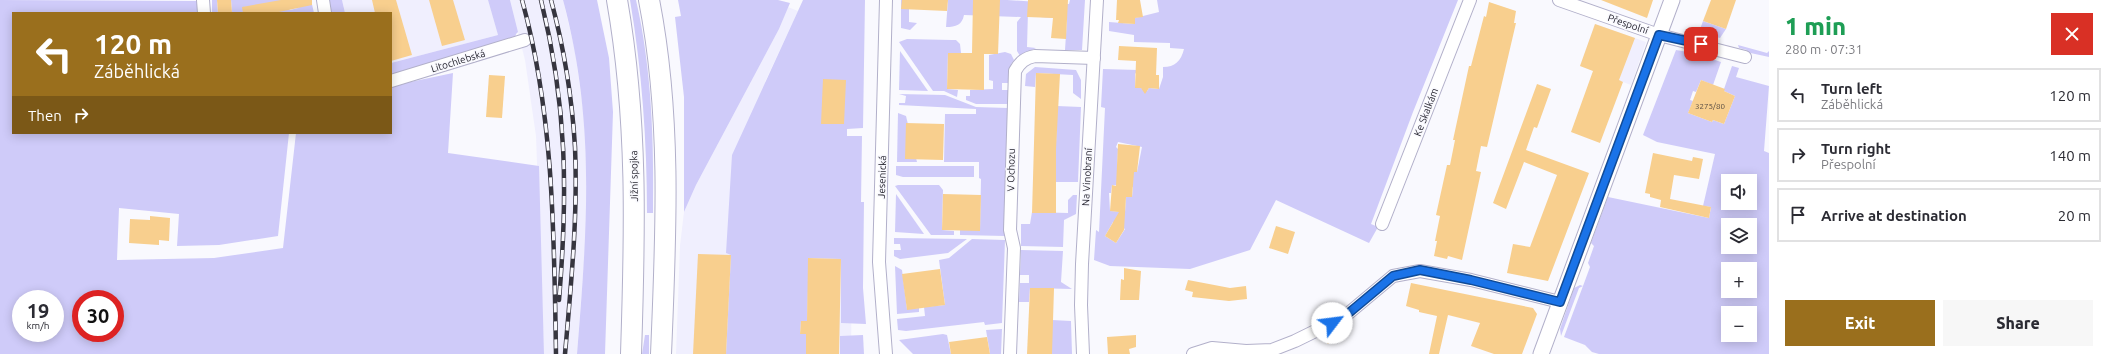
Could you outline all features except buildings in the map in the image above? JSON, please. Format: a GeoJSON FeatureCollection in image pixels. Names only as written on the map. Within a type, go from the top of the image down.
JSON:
{"type":"FeatureCollection","features":[{"type":"Feature","properties":{"kind":"highway","name":"Jižní spojka"},"geometry":{"type":"LineString","coordinates":[[617,0],[630,88],[634,145],[635,210],[631,354]]}},
{"type":"Feature","properties":{"kind":"highway"},"geometry":{"type":"LineString","coordinates":[[649,0],[659,64],[665,148],[665,251],[661,354]]}},
{"type":"Feature","properties":{"kind":"street"},"geometry":{"type":"LineString","coordinates":[[203,0],[204,12]]}},
{"type":"Feature","properties":{"kind":"street"},"geometry":{"type":"LineString","coordinates":[[323,0],[325,12]]}},
{"type":"Feature","properties":{"kind":"street","name":"Jesenická"},"geometry":{"type":"LineString","coordinates":[[886,0],[879,262],[886,354]]}},
{"type":"Feature","properties":{"kind":"street","name":"Na Vinobraní"},"geometry":{"type":"LineString","coordinates":[[1083,354],[1081,305],[1082,264],[1097,0]]}},
{"type":"Feature","properties":{"kind":"street","name":"Ke Skalkám"},"geometry":{"type":"LineString","coordinates":[[1382,224],[1470,0]]}},
{"type":"Feature","properties":{"kind":"street","name":"Přespolní"},"geometry":{"type":"LineString","coordinates":[[1559,0],[1659,35],[1745,57]]}},
{"type":"Feature","properties":{"kind":"street"},"geometry":{"type":"LineString","coordinates":[[1541,354],[1672,0]]}},
{"type":"Feature","properties":{"kind":"street","name":"Litochlebská"},"geometry":{"type":"LineString","coordinates":[[392,81],[525,40]]}},
{"type":"Feature","properties":{"kind":"street","name":"V Ochozu"},"geometry":{"type":"LineString","coordinates":[[1010,354],[1014,248],[1010,230],[1015,71],[1019,63],[1027,58],[1035,56],[1094,58]]}},
{"type":"Feature","properties":{"kind":"street"},"geometry":{"type":"LineString","coordinates":[[1193,354],[1212,348],[1246,352],[1272,350],[1295,341],[1344,317],[1393,276],[1420,270],[1471,280],[1560,302]]}},
{"type":"Feature","properties":{"kind":"shaded area"},"geometry":{"type":"Polygon","coordinates":[[[0,0],[197,1],[197,12],[12,12],[12,134],[289,134],[278,236],[219,245],[177,246],[179,214],[119,208],[117,260],[214,258],[283,248],[296,134],[392,134],[392,86],[453,73],[448,153],[539,166],[544,354],[0,354],[0,0]]]}},
{"type":"Feature","properties":{"kind":"shaded area"},"geometry":{"type":"Polygon","coordinates":[[[212,0],[217,0],[218,12],[212,12],[212,0]]]}},
{"type":"Feature","properties":{"kind":"shaded area"},"geometry":{"type":"Polygon","coordinates":[[[231,0],[281,0],[282,5],[290,10],[298,8],[311,0],[314,12],[276,11],[232,12],[231,0]]]}},
{"type":"Feature","properties":{"kind":"shaded area"},"geometry":{"type":"Polygon","coordinates":[[[328,0],[342,0],[345,12],[331,12],[328,0]]]}},
{"type":"Feature","properties":{"kind":"shaded area"},"geometry":{"type":"Polygon","coordinates":[[[342,0],[488,0],[498,35],[392,63],[392,12],[345,12],[342,0]]]}},
{"type":"Feature","properties":{"kind":"shaded area"},"geometry":{"type":"Polygon","coordinates":[[[488,0],[510,0],[518,32],[515,38],[392,78],[392,63],[498,35],[488,0]]]}},
{"type":"Feature","properties":{"kind":"shaded area"},"geometry":{"type":"Polygon","coordinates":[[[510,0],[563,0],[575,51],[584,116],[587,187],[586,236],[577,354],[544,354],[536,136],[525,60],[510,0]]]}},
{"type":"Feature","properties":{"kind":"shaded area"},"geometry":{"type":"Polygon","coordinates":[[[563,0],[597,0],[609,58],[613,112],[605,354],[577,354],[586,220],[585,133],[581,89],[563,0]]]}},
{"type":"Feature","properties":{"kind":"shaded area"},"geometry":{"type":"Polygon","coordinates":[[[630,0],[636,0],[646,52],[649,79],[653,159],[653,213],[647,213],[643,106],[638,53],[630,0]]]}},
{"type":"Feature","properties":{"kind":"shaded area"},"geometry":{"type":"Polygon","coordinates":[[[678,0],[778,0],[790,3],[779,29],[696,185],[684,212],[684,97],[675,17],[681,16],[678,0]]]}},
{"type":"Feature","properties":{"kind":"shaded area"},"geometry":{"type":"Polygon","coordinates":[[[803,0],[865,0],[863,128],[847,129],[847,136],[862,136],[861,202],[864,202],[863,288],[866,324],[841,323],[841,259],[809,258],[807,321],[801,321],[800,334],[806,334],[806,354],[726,354],[731,255],[726,253],[732,155],[803,0]]]}},
{"type":"Feature","properties":{"kind":"shaded area"},"geometry":{"type":"Polygon","coordinates":[[[901,0],[909,0],[909,22],[917,23],[910,30],[901,28],[901,0]]]}},
{"type":"Feature","properties":{"kind":"shaded area"},"geometry":{"type":"Polygon","coordinates":[[[948,0],[1007,0],[1069,4],[1070,0],[1085,0],[1082,50],[1065,50],[1067,19],[1040,17],[1028,11],[1027,47],[1036,48],[1020,56],[1017,51],[1017,22],[1021,17],[964,15],[962,21],[958,25],[946,27],[948,0]]]}},
{"type":"Feature","properties":{"kind":"shaded area"},"geometry":{"type":"Polygon","coordinates":[[[1157,0],[1458,0],[1413,112],[1371,224],[1378,227],[1369,243],[1276,200],[1250,250],[1190,269],[1110,266],[1094,260],[1096,230],[1099,232],[1105,108],[1101,107],[1103,69],[1138,70],[1135,74],[1135,88],[1141,88],[1147,91],[1149,88],[1159,89],[1163,77],[1163,67],[1171,66],[1177,62],[1184,49],[1170,48],[1170,43],[1134,42],[1134,35],[1109,31],[1109,22],[1135,24],[1135,18],[1159,12],[1157,0]],[[1118,142],[1116,147],[1118,149],[1117,171],[1137,172],[1142,147],[1118,142]],[[1112,185],[1111,193],[1109,193],[1110,211],[1125,212],[1126,197],[1132,197],[1133,187],[1112,185]],[[1113,222],[1105,236],[1116,243],[1125,229],[1113,222]]]}},
{"type":"Feature","properties":{"kind":"shaded area"},"geometry":{"type":"Polygon","coordinates":[[[788,7],[798,11],[765,82],[852,260],[851,354],[676,354],[680,246],[684,212],[696,185],[779,29],[788,7]]]}},
{"type":"Feature","properties":{"kind":"shaded area"},"geometry":{"type":"Polygon","coordinates":[[[1703,21],[1726,29],[1720,38],[1699,32],[1703,21]]]}},
{"type":"Feature","properties":{"kind":"shaded area"},"geometry":{"type":"Polygon","coordinates":[[[1595,24],[1646,42],[1631,85],[1580,66],[1595,24]]]}},
{"type":"Feature","properties":{"kind":"shaded area"},"geometry":{"type":"Polygon","coordinates":[[[907,39],[956,40],[960,44],[961,53],[948,53],[947,89],[958,90],[957,97],[944,91],[933,91],[899,42],[907,39]]]}},
{"type":"Feature","properties":{"kind":"shaded area"},"geometry":{"type":"Polygon","coordinates":[[[1738,45],[1767,53],[1769,51],[1769,57],[1746,52],[1747,50],[1739,48],[1738,45]]]}},
{"type":"Feature","properties":{"kind":"shaded area"},"geometry":{"type":"Polygon","coordinates":[[[1676,50],[1706,55],[1709,58],[1721,62],[1713,85],[1701,80],[1696,92],[1693,91],[1690,100],[1693,101],[1688,113],[1712,122],[1713,120],[1724,124],[1735,96],[1724,91],[1732,66],[1739,68],[1736,77],[1769,86],[1764,151],[1769,153],[1769,354],[1599,354],[1592,352],[1585,345],[1564,337],[1590,267],[1588,263],[1594,246],[1591,243],[1608,197],[1709,218],[1711,207],[1703,206],[1715,154],[1657,142],[1643,135],[1676,50]]]}},
{"type":"Feature","properties":{"kind":"shaded area"},"geometry":{"type":"Polygon","coordinates":[[[900,51],[928,91],[899,90],[900,51]]]}},
{"type":"Feature","properties":{"kind":"shaded area"},"geometry":{"type":"Polygon","coordinates":[[[1005,52],[1011,54],[1014,60],[1011,64],[1009,83],[1002,83],[1002,90],[1008,90],[1008,104],[976,104],[966,100],[966,96],[970,96],[970,90],[993,89],[993,81],[989,80],[989,55],[1005,52]]]}},
{"type":"Feature","properties":{"kind":"shaded area"},"geometry":{"type":"Polygon","coordinates":[[[1035,67],[1076,70],[1081,80],[1081,99],[1073,93],[1073,75],[1036,73],[1035,87],[1025,86],[1026,74],[1035,67]]]}},
{"type":"Feature","properties":{"kind":"shaded area"},"geometry":{"type":"Polygon","coordinates":[[[899,94],[945,95],[976,107],[1008,108],[1005,236],[960,235],[960,230],[980,230],[981,179],[979,178],[979,162],[944,162],[945,114],[976,114],[976,109],[899,105],[899,103],[905,103],[906,96],[899,94]]]}},
{"type":"Feature","properties":{"kind":"shaded area"},"geometry":{"type":"Polygon","coordinates":[[[1057,106],[1081,107],[1078,182],[1055,182],[1057,106]]]}},
{"type":"Feature","properties":{"kind":"shaded area"},"geometry":{"type":"Polygon","coordinates":[[[898,113],[906,116],[917,162],[897,162],[898,113]]]}},
{"type":"Feature","properties":{"kind":"shaded area"},"geometry":{"type":"Polygon","coordinates":[[[896,166],[974,166],[974,177],[903,177],[896,175],[896,166]]]}},
{"type":"Feature","properties":{"kind":"shaded area"},"geometry":{"type":"Polygon","coordinates":[[[939,185],[943,190],[942,230],[954,231],[954,235],[931,235],[895,186],[939,185]]]}},
{"type":"Feature","properties":{"kind":"shaded area"},"geometry":{"type":"Polygon","coordinates":[[[896,194],[924,234],[895,232],[896,194]]]}},
{"type":"Feature","properties":{"kind":"shaded area"},"geometry":{"type":"Polygon","coordinates":[[[1073,195],[1077,195],[1076,214],[1064,220],[1063,247],[1021,246],[1021,224],[1030,224],[1032,212],[1068,213],[1068,200],[1073,195]]]}},
{"type":"Feature","properties":{"kind":"shaded area"},"geometry":{"type":"Polygon","coordinates":[[[894,238],[967,239],[948,253],[900,259],[894,256],[894,250],[901,250],[900,244],[894,244],[894,238]]]}},
{"type":"Feature","properties":{"kind":"shaded area"},"geometry":{"type":"Polygon","coordinates":[[[972,239],[1005,240],[1002,323],[985,325],[984,322],[906,331],[898,330],[897,319],[925,316],[924,307],[945,305],[939,260],[949,258],[972,239]]]}},
{"type":"Feature","properties":{"kind":"shaded area"},"geometry":{"type":"Polygon","coordinates":[[[1021,250],[1063,251],[1061,282],[1072,289],[1030,288],[1029,302],[1019,302],[1020,283],[1029,283],[1029,275],[1020,275],[1021,250]]]}},
{"type":"Feature","properties":{"kind":"shaded area"},"geometry":{"type":"Polygon","coordinates":[[[895,266],[902,270],[907,309],[919,308],[919,312],[897,314],[895,266]]]}},
{"type":"Feature","properties":{"kind":"shaded area"},"geometry":{"type":"Polygon","coordinates":[[[1580,285],[1583,286],[1579,288],[1561,336],[1560,329],[1574,288],[1580,285]]]}},
{"type":"Feature","properties":{"kind":"shaded area"},"geometry":{"type":"Polygon","coordinates":[[[1052,320],[1071,321],[1072,354],[1052,354],[1052,320]]]}},
{"type":"Feature","properties":{"kind":"shaded area"},"geometry":{"type":"Polygon","coordinates":[[[1002,329],[1001,354],[990,354],[986,330],[1002,329]]]}},
{"type":"Feature","properties":{"kind":"shaded area"},"geometry":{"type":"Polygon","coordinates":[[[943,334],[947,335],[951,354],[913,354],[899,340],[943,334]]]}},
{"type":"Feature","properties":{"kind":"shaded area"},"geometry":{"type":"Polygon","coordinates":[[[645,335],[649,335],[649,354],[642,354],[645,335]]]}},
{"type":"Feature","properties":{"kind":"shaded area"},"geometry":{"type":"Polygon","coordinates":[[[863,335],[864,354],[840,354],[840,336],[863,335]]]}},
{"type":"Feature","properties":{"kind":"railway"},"geometry":{"type":"LineString","coordinates":[[522,0],[533,43],[541,87],[546,131],[553,220],[556,354]]}},
{"type":"Feature","properties":{"kind":"railway"},"geometry":{"type":"LineString","coordinates":[[541,0],[550,39],[556,76],[563,149],[564,222],[559,300]]}},
{"type":"Feature","properties":{"kind":"railway"},"geometry":{"type":"LineString","coordinates":[[551,0],[567,73],[575,147],[575,225],[565,354]]}},
{"type":"Feature","properties":{"kind":"route"},"geometry":{"type":"LineString","coordinates":[[1332,323],[1344,317],[1393,276],[1420,270],[1471,280],[1560,302],[1659,35],[1701,44]]}}]}
